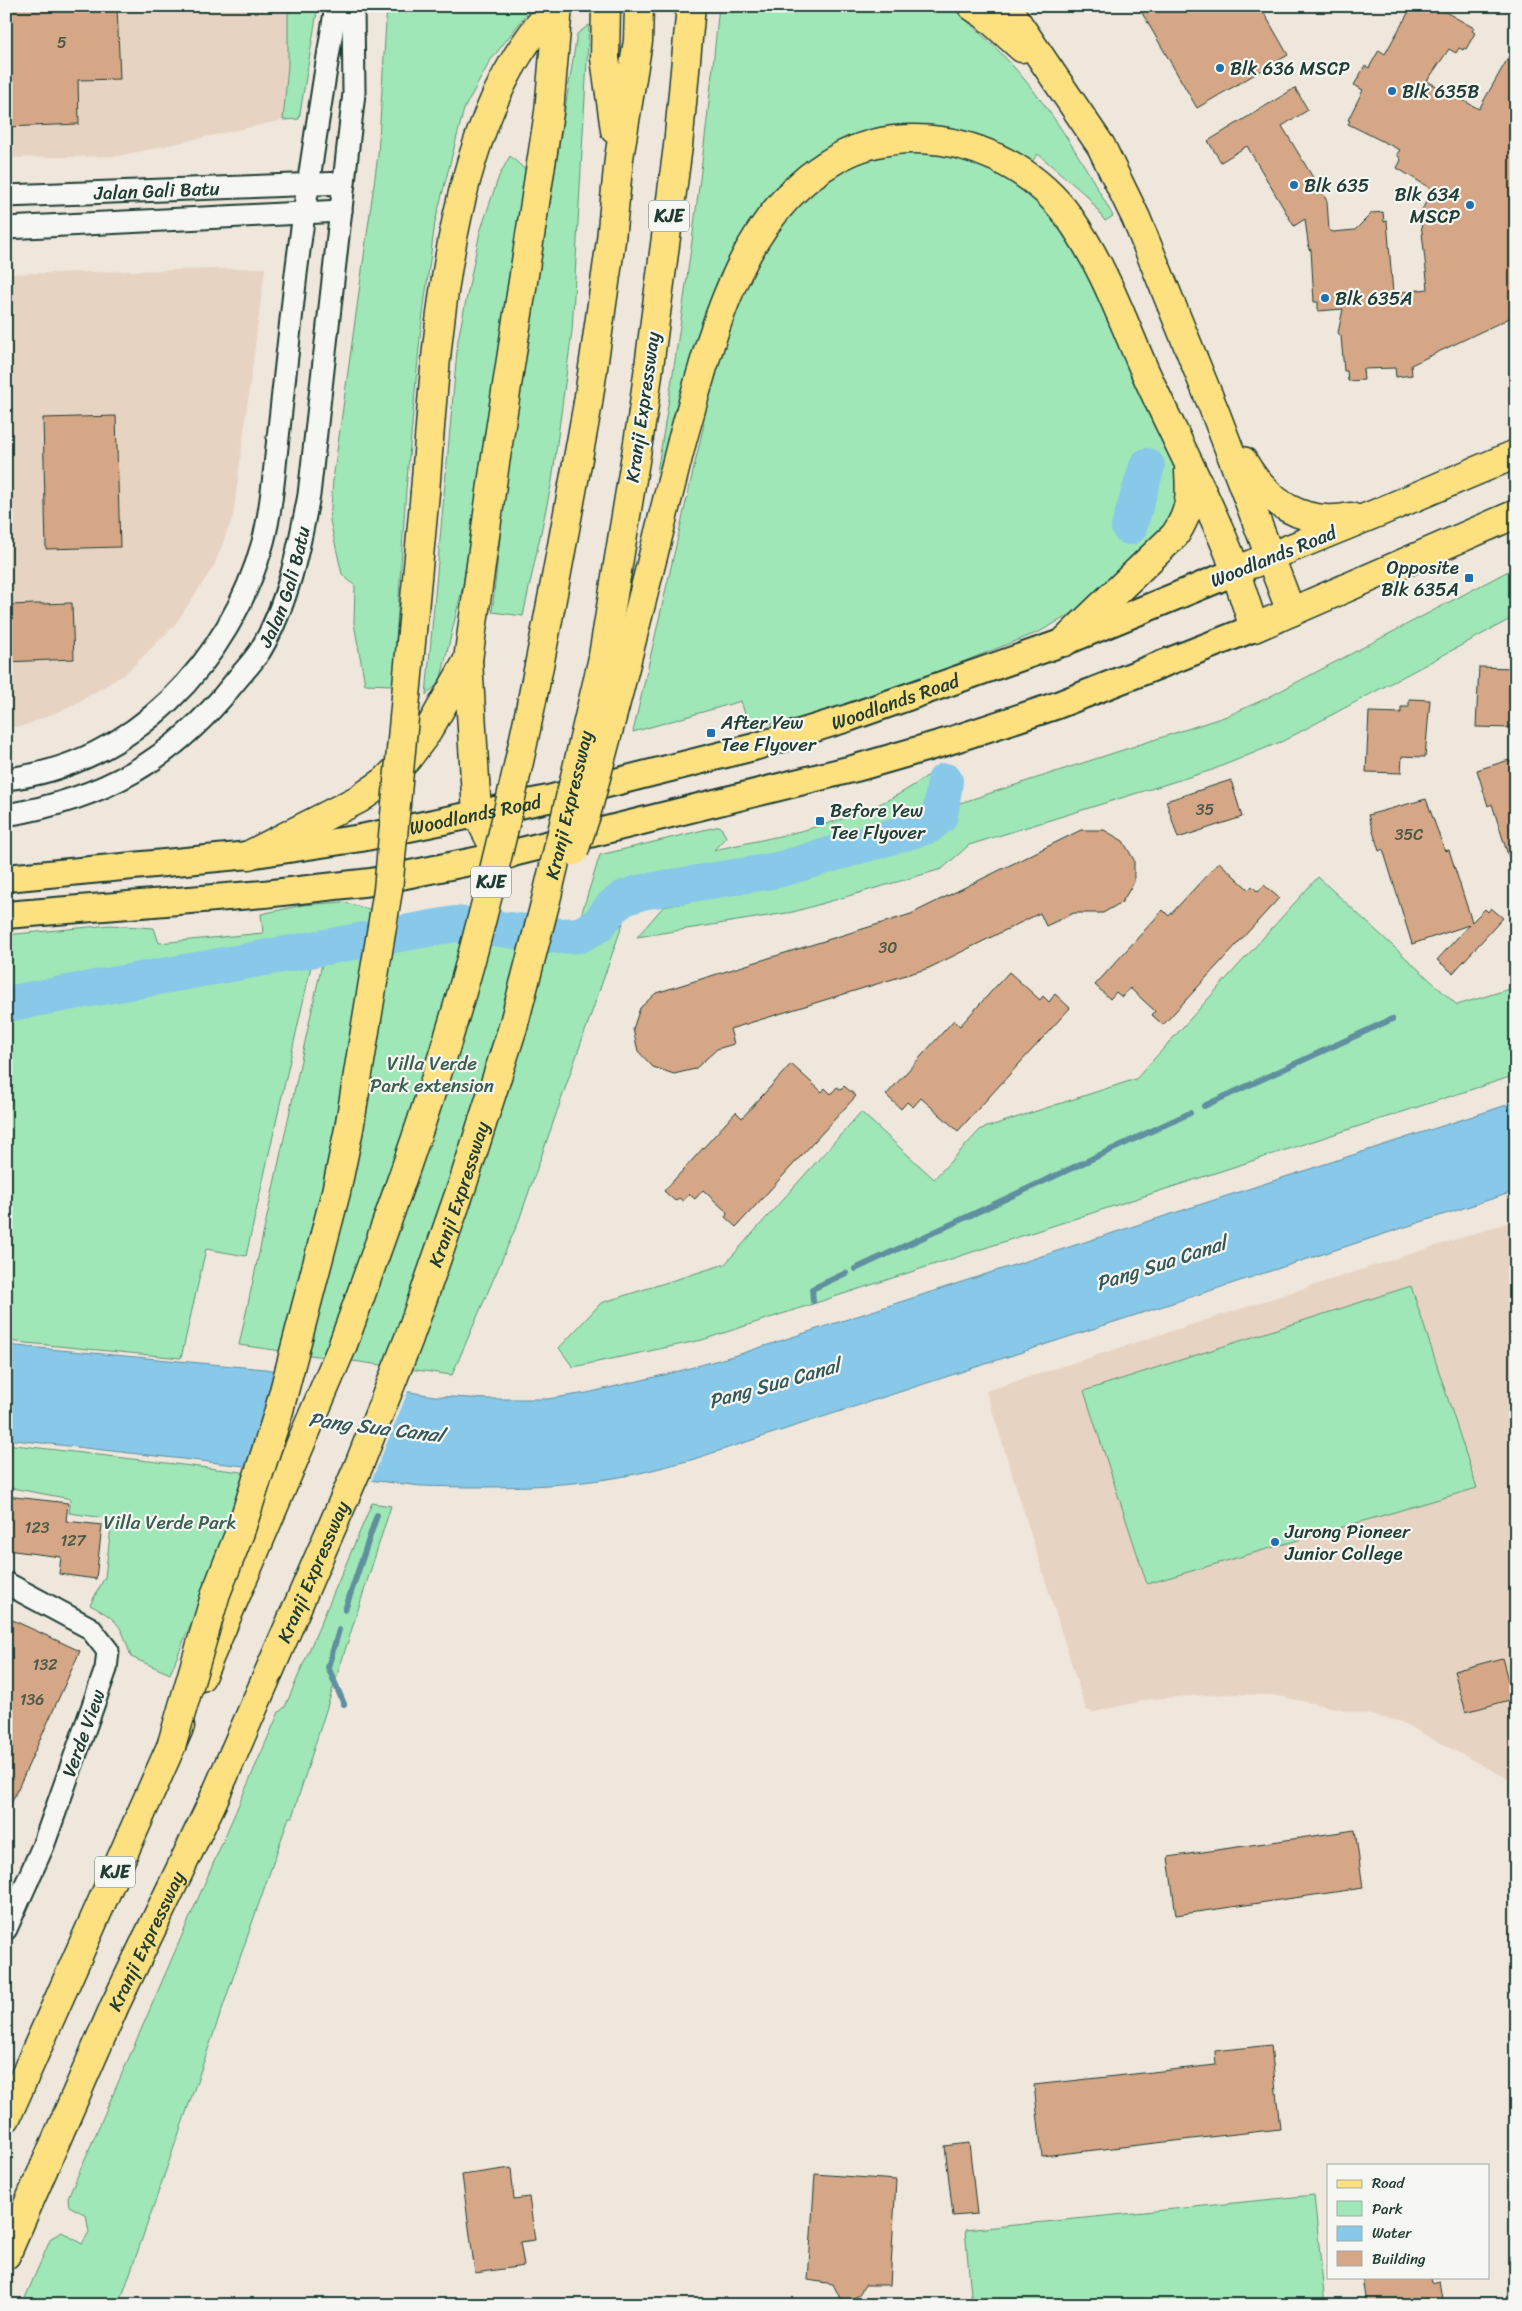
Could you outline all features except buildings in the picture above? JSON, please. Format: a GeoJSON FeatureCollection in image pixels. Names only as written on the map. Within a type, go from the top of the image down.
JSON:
{"type":"FeatureCollection","features":[{"type":"Feature","properties":{"kind":"highway"},"geometry":{"type":"LineString","coordinates":[[509,854],[492,843],[477,814],[468,660],[494,470],[548,112],[557,6]]}},
{"type":"Feature","properties":{"kind":"highway"},"geometry":{"type":"LineString","coordinates":[[170,1747],[216,1593],[240,1532],[278,1414],[336,1192],[349,1129],[388,890],[426,492],[437,337],[455,226],[469,172],[486,119],[507,76],[530,38],[557,6]]}},
{"type":"Feature","properties":{"kind":"highway"},"geometry":{"type":"LineString","coordinates":[[606,6],[605,58],[619,158]]}},
{"type":"Feature","properties":{"kind":"highway","name":"KJE"},"geometry":{"type":"LineString","coordinates":[[6,2118],[170,1747],[342,1347],[409,1159],[482,920],[508,814],[546,632],[588,403],[612,240],[619,158],[638,41],[639,6]]}},
{"type":"Feature","properties":{"kind":"highway"},"geometry":{"type":"LineString","coordinates":[[972,6],[984,14],[1056,79]]}},
{"type":"Feature","properties":{"kind":"highway"},"geometry":{"type":"LineString","coordinates":[[1006,6],[1101,146],[1136,218],[1215,412],[1291,612]]}},
{"type":"Feature","properties":{"kind":"highway","name":"Kranji Expressway"},"geometry":{"type":"LineString","coordinates":[[6,2254],[115,2005],[212,1803],[359,1465],[409,1338],[457,1201],[513,1027],[602,662],[643,412],[678,146],[691,14]]}},
{"type":"Feature","properties":{"kind":"highway"},"geometry":{"type":"LineString","coordinates":[[513,1027],[586,815],[682,441],[703,366],[728,297],[763,226],[788,195],[825,166],[850,151],[884,140],[920,138],[952,143],[984,152],[1014,166],[1041,186],[1068,216],[1091,250],[1189,462],[1235,572],[1254,628],[1516,514]]}},
{"type":"Feature","properties":{"kind":"highway"},"geometry":{"type":"LineString","coordinates":[[1215,412],[1258,484],[1279,503],[1290,510],[1333,521],[1382,512]]}},
{"type":"Feature","properties":{"kind":"highway","name":"Woodlands Road"},"geometry":{"type":"LineString","coordinates":[[1235,572],[1269,556],[1382,512],[1516,454]]}},
{"type":"Feature","properties":{"kind":"highway"},"geometry":{"type":"LineString","coordinates":[[1064,642],[1175,536],[1186,517],[1190,497],[1189,462]]}},
{"type":"Feature","properties":{"kind":"highway"},"geometry":{"type":"LineString","coordinates":[[248,855],[351,803],[385,781],[407,759],[428,732],[468,660]]}},
{"type":"Feature","properties":{"kind":"main road","name":"Woodlands Road"},"geometry":{"type":"LineString","coordinates":[[6,878],[248,855],[361,838],[477,814],[754,747],[848,718],[1064,642],[1235,572]]}},
{"type":"Feature","properties":{"kind":"main road"},"geometry":{"type":"LineString","coordinates":[[6,915],[264,894],[371,882],[509,854],[856,768],[946,742],[1054,706],[1254,628]]}},
{"type":"Feature","properties":{"kind":"main road"},"geometry":{"type":"LineString","coordinates":[[361,838],[374,840],[386,851],[386,867],[383,873],[371,882]]}},
{"type":"Feature","properties":{"kind":"street","name":"Jalan Gali Batu"},"geometry":{"type":"LineString","coordinates":[[6,779],[69,766],[101,752],[140,726],[178,693],[203,664],[248,587],[263,541],[271,496],[303,212],[336,6]]}},
{"type":"Feature","properties":{"kind":"street","name":"Jalan Gali Batu"},"geometry":{"type":"LineString","coordinates":[[6,815],[80,798],[120,779],[164,754],[204,720],[260,651],[282,602],[300,544],[309,496],[354,93],[353,6]]}},
{"type":"Feature","properties":{"kind":"street","name":"Jalan Gali Batu"},"geometry":{"type":"LineString","coordinates":[[6,196],[344,183]]}},
{"type":"Feature","properties":{"kind":"street","name":"Jalan Gali Batu"},"geometry":{"type":"LineString","coordinates":[[6,228],[342,211]]}},
{"type":"Feature","properties":{"kind":"street","name":"Verde View"},"geometry":{"type":"LineString","coordinates":[[6,1583],[90,1628],[108,1651],[106,1668],[43,1846],[6,1929]]}},
{"type":"Feature","properties":{"kind":"shaded area"},"geometry":{"type":"Polygon","coordinates":[[[6,6],[288,6],[288,65],[283,120],[119,156],[6,158],[6,6]]]}},
{"type":"Feature","properties":{"kind":"shaded area"},"geometry":{"type":"Polygon","coordinates":[[[265,268],[233,516],[214,566],[174,626],[125,674],[70,707],[23,726],[6,728],[6,274],[265,268]]]}},
{"type":"Feature","properties":{"kind":"shaded area","name":"Jurong Pioneer Junior College"},"geometry":{"type":"Polygon","coordinates":[[[1516,1220],[1516,1783],[1399,1721],[1273,1695],[1188,1696],[1151,1699],[1094,1712],[1086,1710],[986,1391],[1516,1220]]]}},
{"type":"Feature","properties":{"kind":"green space"},"geometry":{"type":"Polygon","coordinates":[[[288,6],[318,6],[299,119],[283,120],[288,65],[288,6]]]}},
{"type":"Feature","properties":{"kind":"green space"},"geometry":{"type":"Polygon","coordinates":[[[387,6],[533,6],[490,61],[464,109],[435,222],[420,337],[406,490],[393,685],[365,684],[354,623],[355,586],[342,574],[330,521],[333,480],[378,155],[387,6]]]}},
{"type":"Feature","properties":{"kind":"green space"},"geometry":{"type":"Polygon","coordinates":[[[719,6],[948,6],[965,19],[1001,53],[1020,74],[1070,142],[1113,216],[1105,221],[1088,197],[1038,154],[1017,181],[1036,195],[1081,252],[1181,481],[1175,518],[1087,604],[1039,632],[875,696],[783,723],[748,724],[741,701],[633,732],[704,424],[679,417],[663,475],[657,472],[692,240],[719,6]]]}},
{"type":"Feature","properties":{"kind":"green space"},"geometry":{"type":"Polygon","coordinates":[[[589,25],[572,331],[552,481],[523,616],[492,612],[507,473],[577,34],[589,25]]]}},
{"type":"Feature","properties":{"kind":"green space"},"geometry":{"type":"Polygon","coordinates":[[[510,156],[528,172],[463,585],[440,682],[426,695],[458,340],[480,232],[499,176],[510,156]]]}},
{"type":"Feature","properties":{"kind":"green space"},"geometry":{"type":"Polygon","coordinates":[[[1516,567],[1516,616],[1283,741],[1212,770],[969,845],[942,869],[793,912],[637,937],[663,907],[789,882],[926,842],[951,822],[954,805],[1227,716],[1267,698],[1516,567]]]}},
{"type":"Feature","properties":{"kind":"green space"},"geometry":{"type":"Polygon","coordinates":[[[927,776],[931,776],[928,803],[922,815],[913,825],[776,862],[640,885],[619,892],[591,920],[577,928],[600,855],[720,826],[726,837],[714,850],[798,832],[878,805],[903,792],[927,776]]]}},
{"type":"Feature","properties":{"kind":"green space"},"geometry":{"type":"Polygon","coordinates":[[[1318,877],[1457,1005],[1516,987],[1516,1075],[702,1340],[573,1367],[559,1348],[601,1303],[725,1264],[861,1112],[934,1179],[981,1129],[1136,1079],[1318,877]]]}},
{"type":"Feature","properties":{"kind":"green space"},"geometry":{"type":"Polygon","coordinates":[[[343,902],[372,910],[368,932],[6,995],[6,935],[110,925],[154,928],[159,943],[263,933],[261,914],[303,905],[343,902]]]}},
{"type":"Feature","properties":{"kind":"green space","name":"Villa Verde Park extension"},"geometry":{"type":"Polygon","coordinates":[[[623,923],[519,1220],[452,1375],[239,1345],[323,959],[456,937],[564,951],[591,948],[606,939],[623,923]]]}},
{"type":"Feature","properties":{"kind":"green space"},"geometry":{"type":"Polygon","coordinates":[[[312,962],[246,1256],[206,1249],[181,1358],[6,1341],[6,1019],[312,962]]]}},
{"type":"Feature","properties":{"kind":"green space"},"geometry":{"type":"Polygon","coordinates":[[[1411,1286],[1477,1488],[1147,1584],[1084,1391],[1411,1286]]]}},
{"type":"Feature","properties":{"kind":"green space","name":"Villa Verde Park"},"geometry":{"type":"Polygon","coordinates":[[[6,1444],[250,1473],[229,1532],[170,1674],[131,1657],[125,1638],[118,1625],[108,1615],[90,1605],[105,1577],[112,1519],[69,1513],[71,1499],[6,1487],[6,1444]]]}},
{"type":"Feature","properties":{"kind":"green space"},"geometry":{"type":"Polygon","coordinates":[[[372,1503],[391,1506],[292,1817],[289,1817],[119,2305],[22,2305],[51,2238],[62,2232],[82,2244],[89,2232],[86,2215],[69,2206],[68,2198],[279,1712],[285,1707],[372,1503]]]}},
{"type":"Feature","properties":{"kind":"green space"},"geometry":{"type":"Polygon","coordinates":[[[1314,2195],[1325,2305],[972,2305],[965,2230],[1314,2195]]]}},
{"type":"Feature","properties":{"kind":"water","name":"Pang Sua Canal"},"geometry":{"type":"Polygon","coordinates":[[[1516,1102],[1516,1191],[691,1460],[638,1474],[595,1481],[545,1485],[496,1487],[421,1486],[6,1439],[6,1345],[265,1369],[435,1396],[487,1399],[547,1399],[587,1393],[672,1373],[740,1354],[1516,1102]]]}},
{"type":"Feature","properties":{"kind":"pier"},"geometry":{"type":"Polygon","coordinates":[[[281,1369],[409,1389],[371,1482],[252,1470],[281,1369]]]}},
{"type":"Feature","properties":{"kind":"waterway"},"geometry":{"type":"LineString","coordinates":[[1129,527],[1147,466]]}},
{"type":"Feature","properties":{"kind":"waterway"},"geometry":{"type":"LineString","coordinates":[[6,1004],[455,924],[560,936],[580,935],[598,925],[613,906],[624,898],[642,892],[778,870],[928,826],[940,816],[945,781]]}},
{"type":"Feature","properties":{"kind":"waterway"},"geometry":{"type":"LineString","coordinates":[[1204,1106],[1392,1019]]}},
{"type":"Feature","properties":{"kind":"waterway"},"geometry":{"type":"LineString","coordinates":[[855,1269],[1190,1113]]}},
{"type":"Feature","properties":{"kind":"waterway"},"geometry":{"type":"LineString","coordinates":[[813,1301],[812,1289],[846,1273]]}},
{"type":"Feature","properties":{"kind":"waterway"},"geometry":{"type":"LineString","coordinates":[[345,1610],[377,1515]]}},
{"type":"Feature","properties":{"kind":"waterway"},"geometry":{"type":"LineString","coordinates":[[339,1630],[328,1667],[344,1704]]}},
{"type":"Feature","properties":{"kind":"place","name":"Blk 636 MSCP"},"geometry":{"type":"Point","coordinates":[1220,68]}},
{"type":"Feature","properties":{"kind":"place","name":"Blk 635B"},"geometry":{"type":"Point","coordinates":[1392,91]}},
{"type":"Feature","properties":{"kind":"place","name":"Blk 635"},"geometry":{"type":"Point","coordinates":[1294,185]}},
{"type":"Feature","properties":{"kind":"place","name":"Blk 634 MSCP"},"geometry":{"type":"Point","coordinates":[1470,205]}},
{"type":"Feature","properties":{"kind":"place","name":"Blk 635A"},"geometry":{"type":"Point","coordinates":[1325,298]}},
{"type":"Feature","properties":{"kind":"place","name":"Opposite Blk 635A"},"geometry":{"type":"Point","coordinates":[1469,578]}},
{"type":"Feature","properties":{"kind":"place","name":"After Yew Tee Flyover"},"geometry":{"type":"Point","coordinates":[711,733]}},
{"type":"Feature","properties":{"kind":"place","name":"Before Yew Tee Flyover"},"geometry":{"type":"Point","coordinates":[820,821]}},
{"type":"Feature","properties":{"kind":"place","name":"Jurong Pioneer Junior College"},"geometry":{"type":"Point","coordinates":[1275,1542]}}]}
